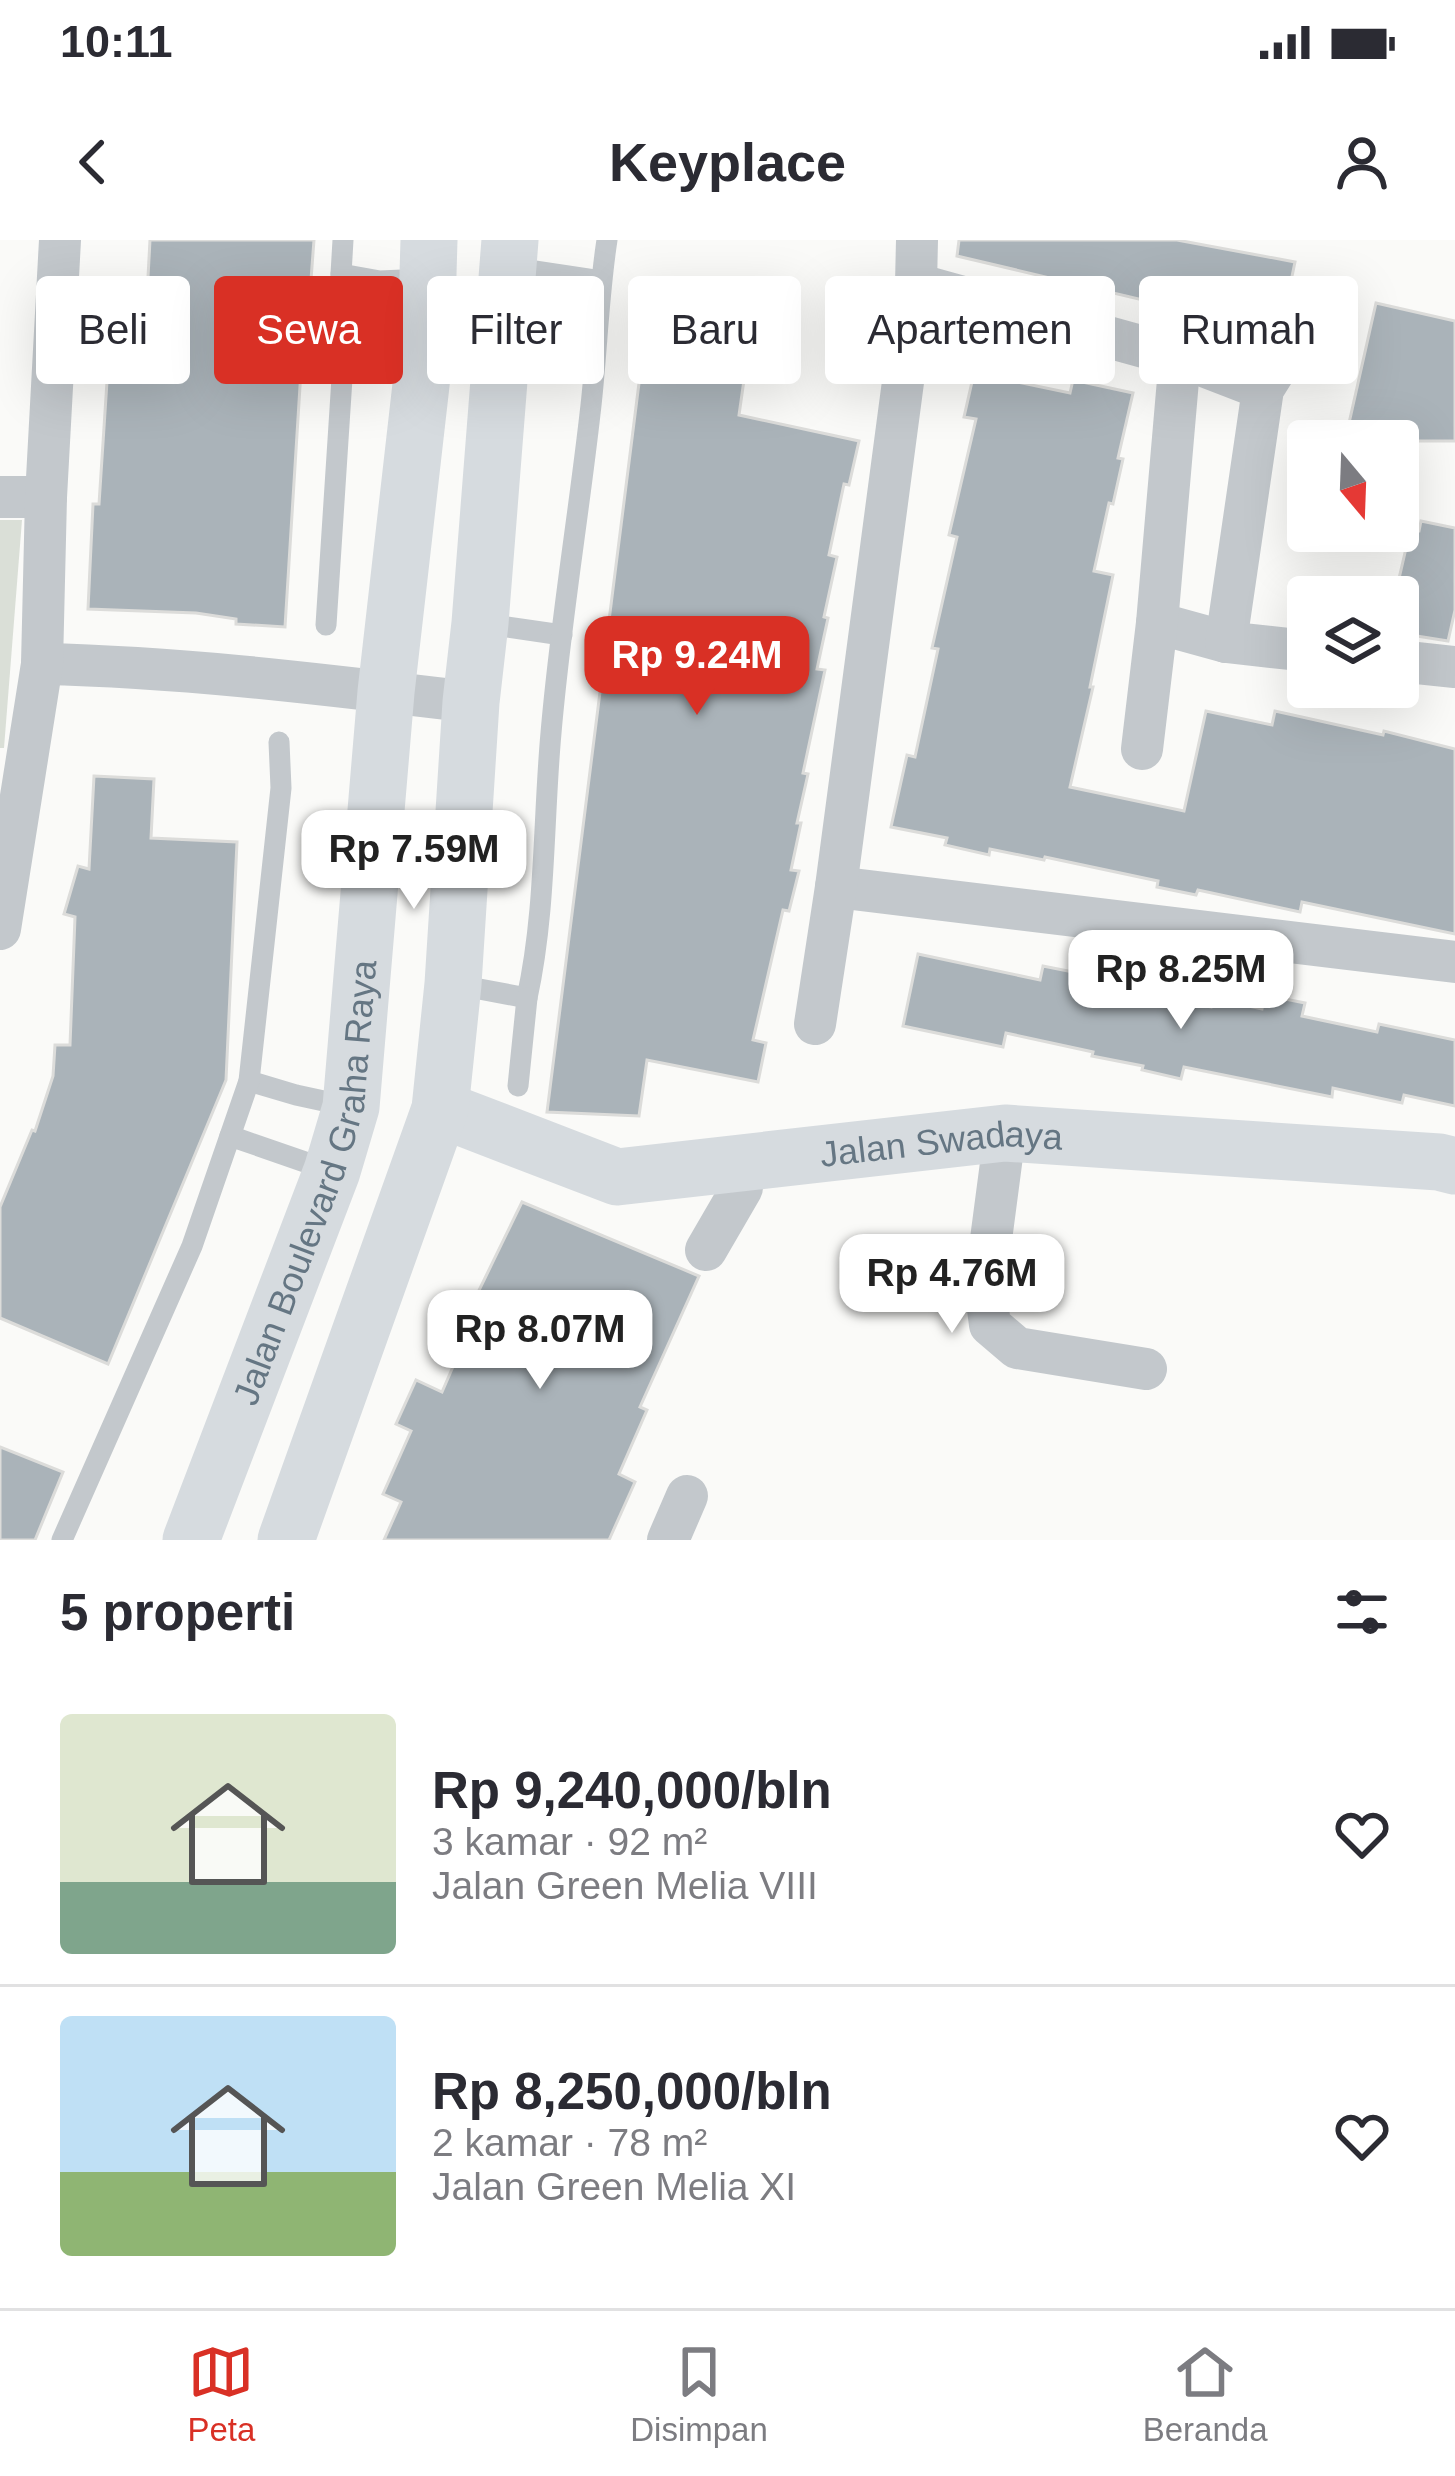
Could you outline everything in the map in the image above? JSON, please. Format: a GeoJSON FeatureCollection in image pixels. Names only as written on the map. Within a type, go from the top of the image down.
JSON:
{"type":"FeatureCollection","features":[{"type":"Feature","properties":{"kind":"main road"},"geometry":{"type":"LineString","coordinates":[[286,1540],[440,1109],[509,253]]}},
{"type":"Feature","properties":{"kind":"main road","name":"Jalan Boulevard Graha Raya"},"geometry":{"type":"LineString","coordinates":[[191,1540],[332,1171],[351,1107],[386,692],[425,341],[428,260]]}},
{"type":"Feature","properties":{"kind":"main road","name":"Jalan Swadaya"},"geometry":{"type":"LineString","coordinates":[[440,1109],[617,1178],[1005,1133],[1455,1166]]}},
{"type":"Feature","properties":{"kind":"street"},"geometry":{"type":"LineString","coordinates":[[0,929],[12,781],[42,664],[60,240]]}},
{"type":"Feature","properties":{"kind":"street"},"geometry":{"type":"LineString","coordinates":[[916,240],[916,276]]}},
{"type":"Feature","properties":{"kind":"street"},"geometry":{"type":"LineString","coordinates":[[815,1024],[903,384]]}},
{"type":"Feature","properties":{"kind":"street"},"geometry":{"type":"LineString","coordinates":[[1142,749],[1178,384]]}},
{"type":"Feature","properties":{"kind":"street"},"geometry":{"type":"LineString","coordinates":[[1250,384],[1263,389]]}},
{"type":"Feature","properties":{"kind":"street"},"geometry":{"type":"LineString","coordinates":[[1226,642],[1266,384]]}},
{"type":"Feature","properties":{"kind":"street"},"geometry":{"type":"LineString","coordinates":[[0,497],[46,497]]}},
{"type":"Feature","properties":{"kind":"street"},"geometry":{"type":"LineString","coordinates":[[1157,622],[1226,642],[1287,649]]}},
{"type":"Feature","properties":{"kind":"street"},"geometry":{"type":"LineString","coordinates":[[1419,663],[1455,667]]}},
{"type":"Feature","properties":{"kind":"street"},"geometry":{"type":"LineString","coordinates":[[42,664],[216,672],[471,701]]}},
{"type":"Feature","properties":{"kind":"street"},"geometry":{"type":"LineString","coordinates":[[836,887],[1455,962]]}},
{"type":"Feature","properties":{"kind":"street"},"geometry":{"type":"LineString","coordinates":[[1005,1133],[985,1285],[990,1325],[1017,1348],[1147,1369]]}},
{"type":"Feature","properties":{"kind":"street"},"geometry":{"type":"LineString","coordinates":[[706,1250],[742,1188],[740,1162]]}},
{"type":"Feature","properties":{"kind":"street"},"geometry":{"type":"LineString","coordinates":[[668,1540],[687,1496]]}},
{"type":"Feature","properties":{"kind":"lane"},"geometry":{"type":"LineString","coordinates":[[343,240],[341,274],[380,280],[428,260]]}},
{"type":"Feature","properties":{"kind":"lane"},"geometry":{"type":"LineString","coordinates":[[602,276],[607,240]]}},
{"type":"Feature","properties":{"kind":"lane"},"geometry":{"type":"LineString","coordinates":[[509,253],[587,276]]}},
{"type":"Feature","properties":{"kind":"lane"},"geometry":{"type":"LineString","coordinates":[[403,339],[425,341]]}},
{"type":"Feature","properties":{"kind":"lane"},"geometry":{"type":"LineString","coordinates":[[326,625],[342,384]]}},
{"type":"Feature","properties":{"kind":"lane"},"geometry":{"type":"LineString","coordinates":[[518,1086],[540,912],[551,733],[593,384]]}},
{"type":"Feature","properties":{"kind":"lane"},"geometry":{"type":"LineString","coordinates":[[480,623],[562,634]]}},
{"type":"Feature","properties":{"kind":"lane"},"geometry":{"type":"LineString","coordinates":[[62,1540],[192,1246],[249,1081],[281,788],[279,742]]}},
{"type":"Feature","properties":{"kind":"lane"},"geometry":{"type":"LineString","coordinates":[[453,984],[527,998]]}},
{"type":"Feature","properties":{"kind":"lane"},"geometry":{"type":"LineString","coordinates":[[249,1081],[351,1107]]}},
{"type":"Feature","properties":{"kind":"lane"},"geometry":{"type":"LineString","coordinates":[[230,1136],[332,1171]]}},
{"type":"Feature","properties":{"kind":"shaded area"},"geometry":{"type":"Polygon","coordinates":[[[0,520],[22,520],[4,748],[0,748],[0,520]]]}},
{"type":"Feature","properties":{"kind":"building"},"geometry":{"type":"Polygon","coordinates":[[[150,240],[314,240],[311,276],[214,276],[214,384],[300,384],[285,627],[236,624],[236,619],[196,613],[88,609],[93,504],[99,504],[107,384],[190,384],[190,276],[148,276],[150,240]]]}},
{"type":"Feature","properties":{"kind":"building"},"geometry":{"type":"Polygon","coordinates":[[[959,240],[1177,240],[1295,262],[1292,276],[1139,276],[1139,299],[1115,293],[1115,276],[1042,276],[957,256],[959,240]]]}},
{"type":"Feature","properties":{"kind":"building"},"geometry":{"type":"Polygon","coordinates":[[[1376,303],[1455,321],[1455,441],[1419,441],[1419,420],[1350,420],[1376,303]]]}},
{"type":"Feature","properties":{"kind":"building"},"geometry":{"type":"Polygon","coordinates":[[[639,384],[743,384],[739,415],[859,441],[829,555],[837,557],[817,669],[825,670],[803,773],[808,774],[791,870],[799,871],[789,911],[783,910],[753,1040],[766,1043],[758,1082],[647,1060],[639,1116],[547,1112],[639,384]]]}},
{"type":"Feature","properties":{"kind":"building"},"geometry":{"type":"Polygon","coordinates":[[[972,384],[1027,384],[1070,393],[1072,384],[1091,384],[1133,393],[1118,458],[1123,459],[1094,571],[1113,575],[1070,787],[1184,811],[1206,711],[1272,725],[1275,711],[1455,749],[1455,934],[1302,902],[1300,912],[1198,890],[1196,895],[1157,887],[1158,881],[1045,857],[990,849],[989,855],[945,845],[947,838],[891,827],[907,755],[915,757],[938,649],[932,648],[957,537],[949,535],[976,419],[964,417],[972,384]]]}},
{"type":"Feature","properties":{"kind":"building"},"geometry":{"type":"Polygon","coordinates":[[[1421,521],[1455,528],[1455,610],[1448,641],[1419,636],[1419,576],[1400,576],[1405,552],[1419,552],[1421,521]]]}},
{"type":"Feature","properties":{"kind":"building"},"geometry":{"type":"Polygon","coordinates":[[[94,776],[154,779],[151,838],[237,842],[226,1080],[108,1364],[0,1318],[0,1207],[35,1131],[53,1076],[55,1045],[70,1045],[75,917],[64,914],[78,866],[89,869],[94,776]]]}},
{"type":"Feature","properties":{"kind":"building"},"geometry":{"type":"Polygon","coordinates":[[[918,954],[1040,980],[1043,966],[1211,1007],[1212,998],[1262,1009],[1265,995],[1305,1003],[1302,1016],[1377,1032],[1379,1024],[1455,1040],[1455,1106],[1404,1095],[1402,1103],[1333,1088],[1332,1097],[1184,1067],[1181,1079],[1092,1056],[1093,1052],[1006,1033],[1003,1047],[903,1026],[918,954]]]}},
{"type":"Feature","properties":{"kind":"building"},"geometry":{"type":"Polygon","coordinates":[[[522,1202],[699,1276],[640,1407],[647,1410],[619,1474],[635,1482],[609,1540],[384,1540],[401,1502],[383,1494],[411,1431],[396,1424],[416,1380],[442,1392],[474,1318],[467,1315],[522,1202]]]}},
{"type":"Feature","properties":{"kind":"building"},"geometry":{"type":"Polygon","coordinates":[[[0,1447],[63,1472],[35,1540],[0,1540],[0,1447]]]}}]}
